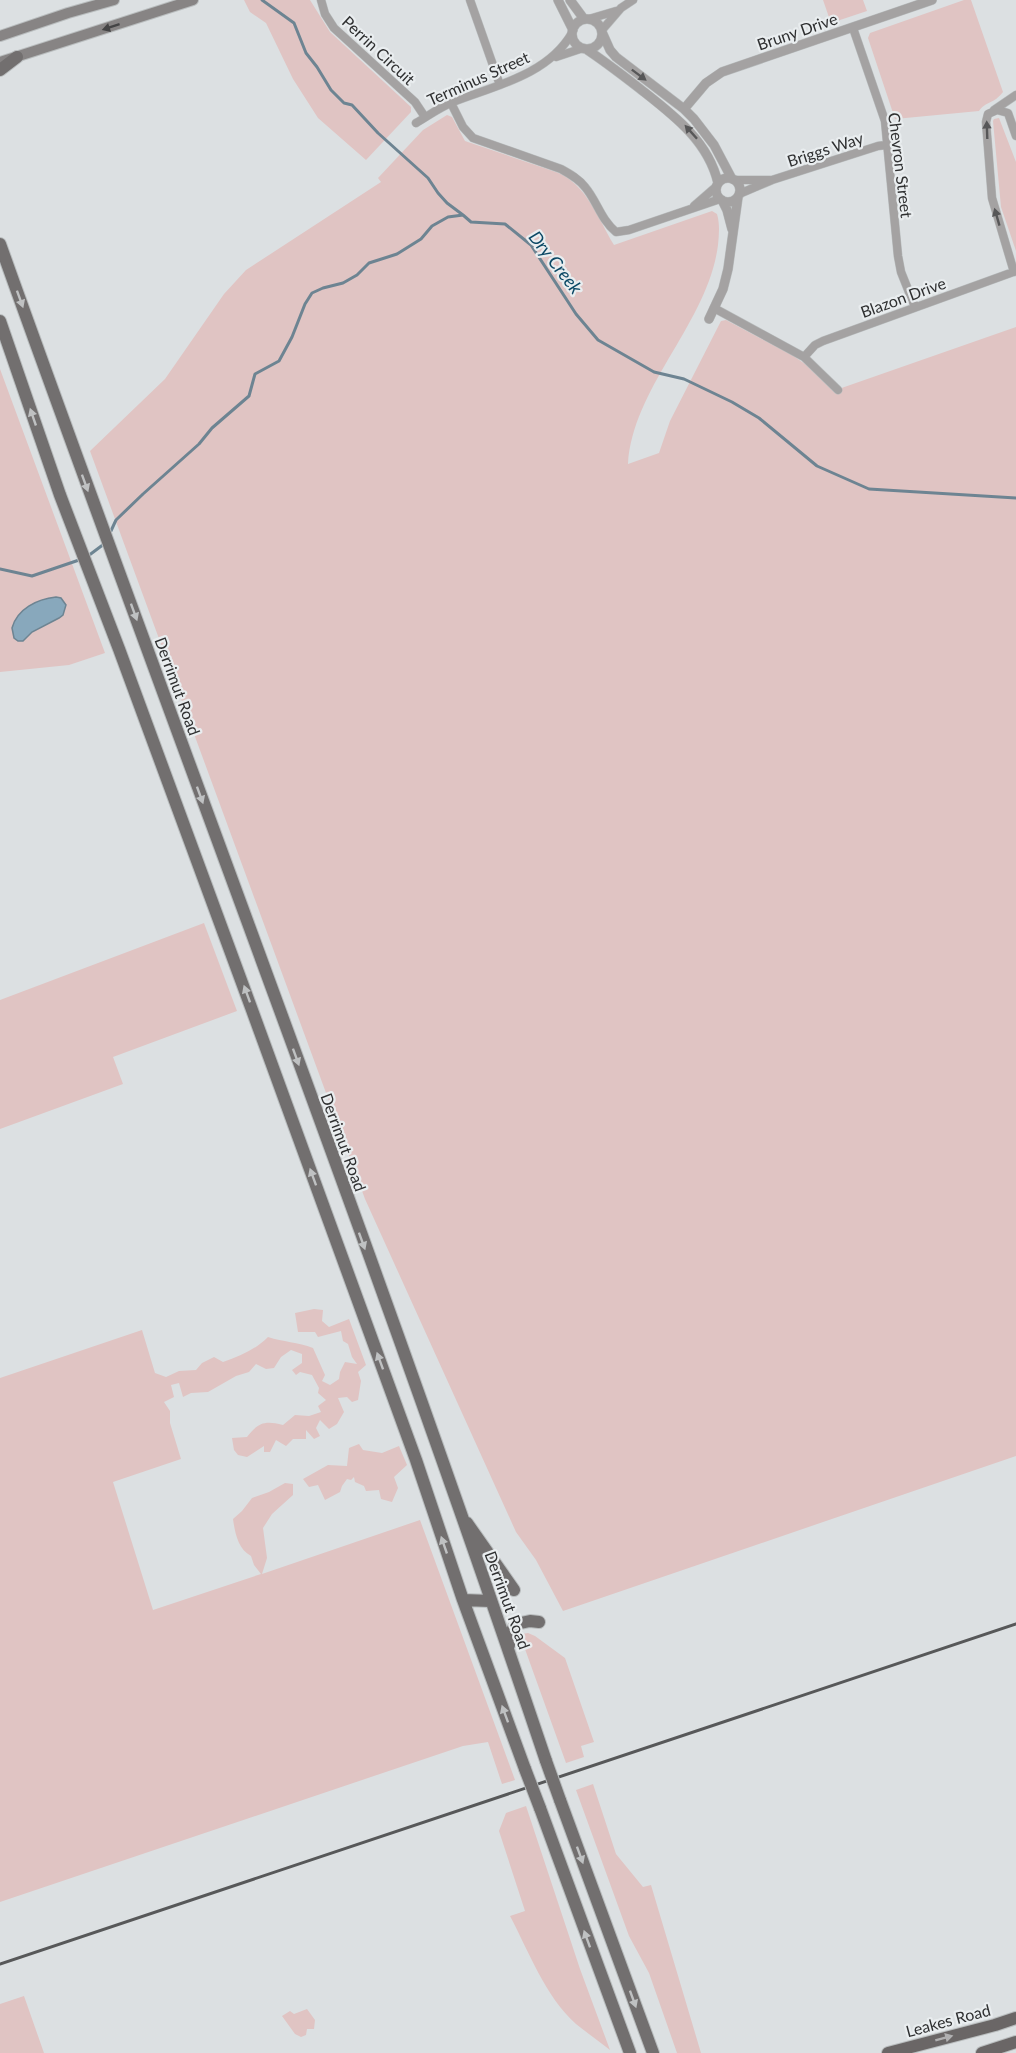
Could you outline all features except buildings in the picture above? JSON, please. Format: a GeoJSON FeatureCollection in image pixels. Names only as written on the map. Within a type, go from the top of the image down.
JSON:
{"type":"FeatureCollection","features":[{"type":"Feature","properties":{"kind":"highway","name":"Leakes Road"},"geometry":{"type":"LineString","coordinates":[[888,2053],[1016,2018]]}},
{"type":"Feature","properties":{"kind":"highway"},"geometry":{"type":"LineString","coordinates":[[982,2053],[1016,2042]]}},
{"type":"Feature","properties":{"kind":"main road"},"geometry":{"type":"LineString","coordinates":[[0,36],[114,0]]}},
{"type":"Feature","properties":{"kind":"main road"},"geometry":{"type":"LineString","coordinates":[[0,62],[193,0]]}},
{"type":"Feature","properties":{"kind":"main road"},"geometry":{"type":"LineString","coordinates":[[0,70],[17,57]]}},
{"type":"Feature","properties":{"kind":"main road","name":"Derrimut Road"},"geometry":{"type":"LineString","coordinates":[[0,244],[461,1515],[560,1800],[653,2050]]}},
{"type":"Feature","properties":{"kind":"main road"},"geometry":{"type":"LineString","coordinates":[[0,321],[66,512],[261,1032],[416,1460],[463,1600],[630,2053]]}},
{"type":"Feature","properties":{"kind":"main road"},"geometry":{"type":"LineString","coordinates":[[461,1515],[514,1590]]}},
{"type":"Feature","properties":{"kind":"main road"},"geometry":{"type":"LineString","coordinates":[[463,1600],[486,1588]]}},
{"type":"Feature","properties":{"kind":"main road"},"geometry":{"type":"LineString","coordinates":[[463,1600],[490,1601]]}},
{"type":"Feature","properties":{"kind":"main road"},"geometry":{"type":"LineString","coordinates":[[510,1654],[508,1637],[512,1627],[530,1621],[539,1622]]}},
{"type":"Feature","properties":{"kind":"street","name":"Perrin Circuit"},"geometry":{"type":"LineString","coordinates":[[321,0],[325,14],[334,28],[415,102],[425,117]]}},
{"type":"Feature","properties":{"kind":"street"},"geometry":{"type":"LineString","coordinates":[[470,0],[500,85]]}},
{"type":"Feature","properties":{"kind":"street"},"geometry":{"type":"LineString","coordinates":[[558,0],[575,43],[665,108],[688,129],[705,151],[717,185],[716,193],[727,210],[732,231]]}},
{"type":"Feature","properties":{"kind":"street"},"geometry":{"type":"LineString","coordinates":[[570,0],[586,19],[597,23],[610,50],[616,57],[684,109],[709,137],[739,186],[728,269],[709,319]]}},
{"type":"Feature","properties":{"kind":"street"},"geometry":{"type":"LineString","coordinates":[[572,32],[577,23],[601,17],[633,0]]}},
{"type":"Feature","properties":{"kind":"street","name":"Bruny Drive"},"geometry":{"type":"LineString","coordinates":[[684,109],[705,83],[722,72],[932,0]]}},
{"type":"Feature","properties":{"kind":"street"},"geometry":{"type":"LineString","coordinates":[[584,48],[598,44],[602,31],[621,8]]}},
{"type":"Feature","properties":{"kind":"street","name":"Chevron Street"},"geometry":{"type":"LineString","coordinates":[[853,28],[885,122],[898,256],[901,272],[915,307]]}},
{"type":"Feature","properties":{"kind":"street","name":"Terminus Street"},"geometry":{"type":"LineString","coordinates":[[551,58],[564,47],[572,32]]}},
{"type":"Feature","properties":{"kind":"street","name":"Terminus Street"},"geometry":{"type":"LineString","coordinates":[[416,123],[451,103],[500,85],[551,58],[584,48]]}},
{"type":"Feature","properties":{"kind":"street"},"geometry":{"type":"LineString","coordinates":[[1015,272],[992,198],[986,122],[988,114],[1000,112],[1011,103],[1016,95]]}},
{"type":"Feature","properties":{"kind":"street"},"geometry":{"type":"LineString","coordinates":[[1000,112],[1016,95]]}},
{"type":"Feature","properties":{"kind":"street"},"geometry":{"type":"LineString","coordinates":[[451,103],[463,127],[473,138],[573,175],[586,188],[608,225],[616,232],[629,230],[693,207],[721,200],[729,202],[739,195]]}},
{"type":"Feature","properties":{"kind":"street"},"geometry":{"type":"LineString","coordinates":[[1000,112],[1016,136]]}},
{"type":"Feature","properties":{"kind":"street","name":"Briggs Way"},"geometry":{"type":"LineString","coordinates":[[739,195],[772,180],[886,145]]}},
{"type":"Feature","properties":{"kind":"street"},"geometry":{"type":"LineString","coordinates":[[693,207],[724,178],[733,179]]}},
{"type":"Feature","properties":{"kind":"street","name":"Briggs Way"},"geometry":{"type":"LineString","coordinates":[[733,179],[772,180]]}},
{"type":"Feature","properties":{"kind":"street","name":"Blazon Drive"},"geometry":{"type":"LineString","coordinates":[[804,357],[815,345],[823,341],[1015,272]]}},
{"type":"Feature","properties":{"kind":"street"},"geometry":{"type":"LineString","coordinates":[[714,308],[804,357],[838,390]]}},
{"type":"Feature","properties":{"kind":"shaded area"},"geometry":{"type":"Polygon","coordinates":[[[244,0],[310,0],[330,32],[411,107],[411,112],[366,160],[318,118],[293,79],[266,23],[250,12],[244,0]]]}},
{"type":"Feature","properties":{"kind":"shaded area"},"geometry":{"type":"Polygon","coordinates":[[[823,0],[863,0],[867,11],[831,23],[823,0]]]}},
{"type":"Feature","properties":{"kind":"shaded area"},"geometry":{"type":"Polygon","coordinates":[[[964,0],[971,0],[1003,92],[979,111],[895,119],[868,38],[870,33],[964,0]]]}},
{"type":"Feature","properties":{"kind":"shaded area"},"geometry":{"type":"Polygon","coordinates":[[[447,115],[452,117],[465,141],[566,177],[584,193],[614,245],[712,211],[717,214],[718,241],[711,274],[700,301],[643,408],[633,435],[628,464],[659,453],[670,421],[721,321],[726,320],[792,355],[805,364],[833,391],[1016,327],[1016,1456],[563,1611],[536,1560],[516,1532],[365,1199],[90,451],[165,379],[224,294],[246,270],[381,182],[378,178],[423,130],[447,115]]]}},
{"type":"Feature","properties":{"kind":"shaded area"},"geometry":{"type":"Polygon","coordinates":[[[999,118],[1016,162],[1016,251],[1001,207],[993,121],[999,118]]]}},
{"type":"Feature","properties":{"kind":"shaded area"},"geometry":{"type":"Polygon","coordinates":[[[0,369],[105,653],[69,665],[0,672],[0,369]]]}},
{"type":"Feature","properties":{"kind":"shaded area"},"geometry":{"type":"Polygon","coordinates":[[[204,923],[237,1011],[113,1057],[123,1084],[0,1129],[0,1000],[204,923]]]}},
{"type":"Feature","properties":{"kind":"shaded area"},"geometry":{"type":"Polygon","coordinates":[[[314,1309],[323,1310],[322,1321],[329,1327],[349,1319],[366,1365],[358,1372],[361,1381],[358,1400],[352,1402],[347,1397],[338,1398],[344,1412],[337,1424],[329,1429],[320,1420],[316,1428],[320,1436],[314,1439],[306,1430],[306,1439],[293,1439],[286,1446],[276,1440],[270,1452],[264,1452],[264,1446],[247,1457],[238,1455],[234,1450],[232,1438],[247,1437],[262,1424],[283,1425],[295,1415],[309,1416],[321,1412],[318,1406],[326,1400],[318,1393],[319,1388],[312,1375],[300,1372],[296,1375],[292,1370],[302,1363],[302,1354],[291,1350],[281,1357],[274,1368],[266,1369],[256,1364],[249,1372],[236,1376],[208,1392],[191,1393],[183,1397],[179,1383],[171,1385],[174,1397],[164,1402],[170,1411],[170,1423],[181,1459],[113,1482],[153,1610],[261,1574],[251,1556],[240,1545],[233,1519],[252,1498],[285,1483],[293,1484],[293,1495],[272,1514],[263,1528],[267,1558],[262,1574],[420,1520],[515,1780],[502,1784],[488,1742],[463,1746],[0,1902],[0,1378],[142,1330],[155,1373],[166,1377],[179,1371],[196,1370],[202,1363],[214,1357],[223,1362],[253,1349],[268,1337],[313,1348],[325,1375],[322,1381],[330,1385],[339,1379],[345,1362],[357,1364],[348,1344],[343,1341],[341,1331],[318,1337],[315,1332],[298,1332],[295,1313],[314,1309]]]}},
{"type":"Feature","properties":{"kind":"shaded area"},"geometry":{"type":"Polygon","coordinates":[[[359,1444],[363,1450],[382,1453],[399,1446],[407,1465],[394,1477],[398,1488],[392,1502],[381,1499],[379,1490],[366,1491],[364,1486],[355,1482],[354,1477],[351,1480],[347,1479],[340,1492],[325,1500],[318,1485],[309,1487],[303,1479],[328,1465],[347,1466],[349,1448],[359,1444]]]}},
{"type":"Feature","properties":{"kind":"shaded area"},"geometry":{"type":"Polygon","coordinates":[[[528,1633],[565,1658],[594,1742],[581,1746],[584,1757],[566,1763],[521,1638],[522,1634],[528,1633]]]}},
{"type":"Feature","properties":{"kind":"shaded area"},"geometry":{"type":"Polygon","coordinates":[[[593,1784],[616,1854],[643,1887],[651,1885],[701,2053],[677,2053],[649,1973],[629,1936],[576,1790],[593,1784]]]}},
{"type":"Feature","properties":{"kind":"shaded area"},"geometry":{"type":"Polygon","coordinates":[[[526,1806],[580,1969],[610,2050],[576,2024],[555,2000],[538,1973],[510,1916],[525,1911],[499,1831],[506,1813],[526,1806]]]}},
{"type":"Feature","properties":{"kind":"shaded area"},"geometry":{"type":"Polygon","coordinates":[[[24,1996],[44,2053],[0,2053],[0,2004],[24,1996]]]}},
{"type":"Feature","properties":{"kind":"shaded area"},"geometry":{"type":"Polygon","coordinates":[[[307,2009],[315,2020],[314,2029],[307,2029],[306,2035],[301,2037],[295,2034],[282,2016],[290,2011],[294,2014],[307,2009]]]}},
{"type":"Feature","properties":{"kind":"water"},"geometry":{"type":"Polygon","coordinates":[[[61,598],[66,605],[63,615],[32,632],[23,641],[14,638],[12,628],[23,610],[42,600],[61,598]]]}},
{"type":"Feature","properties":{"kind":"waterway"},"geometry":{"type":"LineString","coordinates":[[262,0],[294,23],[306,53],[331,90],[344,103],[352,105],[378,133],[428,178],[447,203],[463,215]]}},
{"type":"Feature","properties":{"kind":"waterway","name":"Dry Creek"},"geometry":{"type":"LineString","coordinates":[[110,533],[116,520],[199,444],[212,428],[249,396],[255,374],[279,361],[312,293],[343,283],[357,275],[369,263],[397,254],[421,239],[432,226],[448,217],[463,215],[471,222],[505,224],[531,245],[576,314],[598,340],[654,372],[684,379],[732,402],[759,418],[817,466],[869,489],[1016,498]]}},
{"type":"Feature","properties":{"kind":"waterway","name":"Dry Creek"},"geometry":{"type":"LineString","coordinates":[[88,556],[104,544]]}},
{"type":"Feature","properties":{"kind":"waterway","name":"Dry Creek"},"geometry":{"type":"LineString","coordinates":[[0,569],[32,576],[82,559]]}},
{"type":"Feature","properties":{"kind":"railway"},"geometry":{"type":"LineString","coordinates":[[0,1964],[1016,1624]]}}]}
